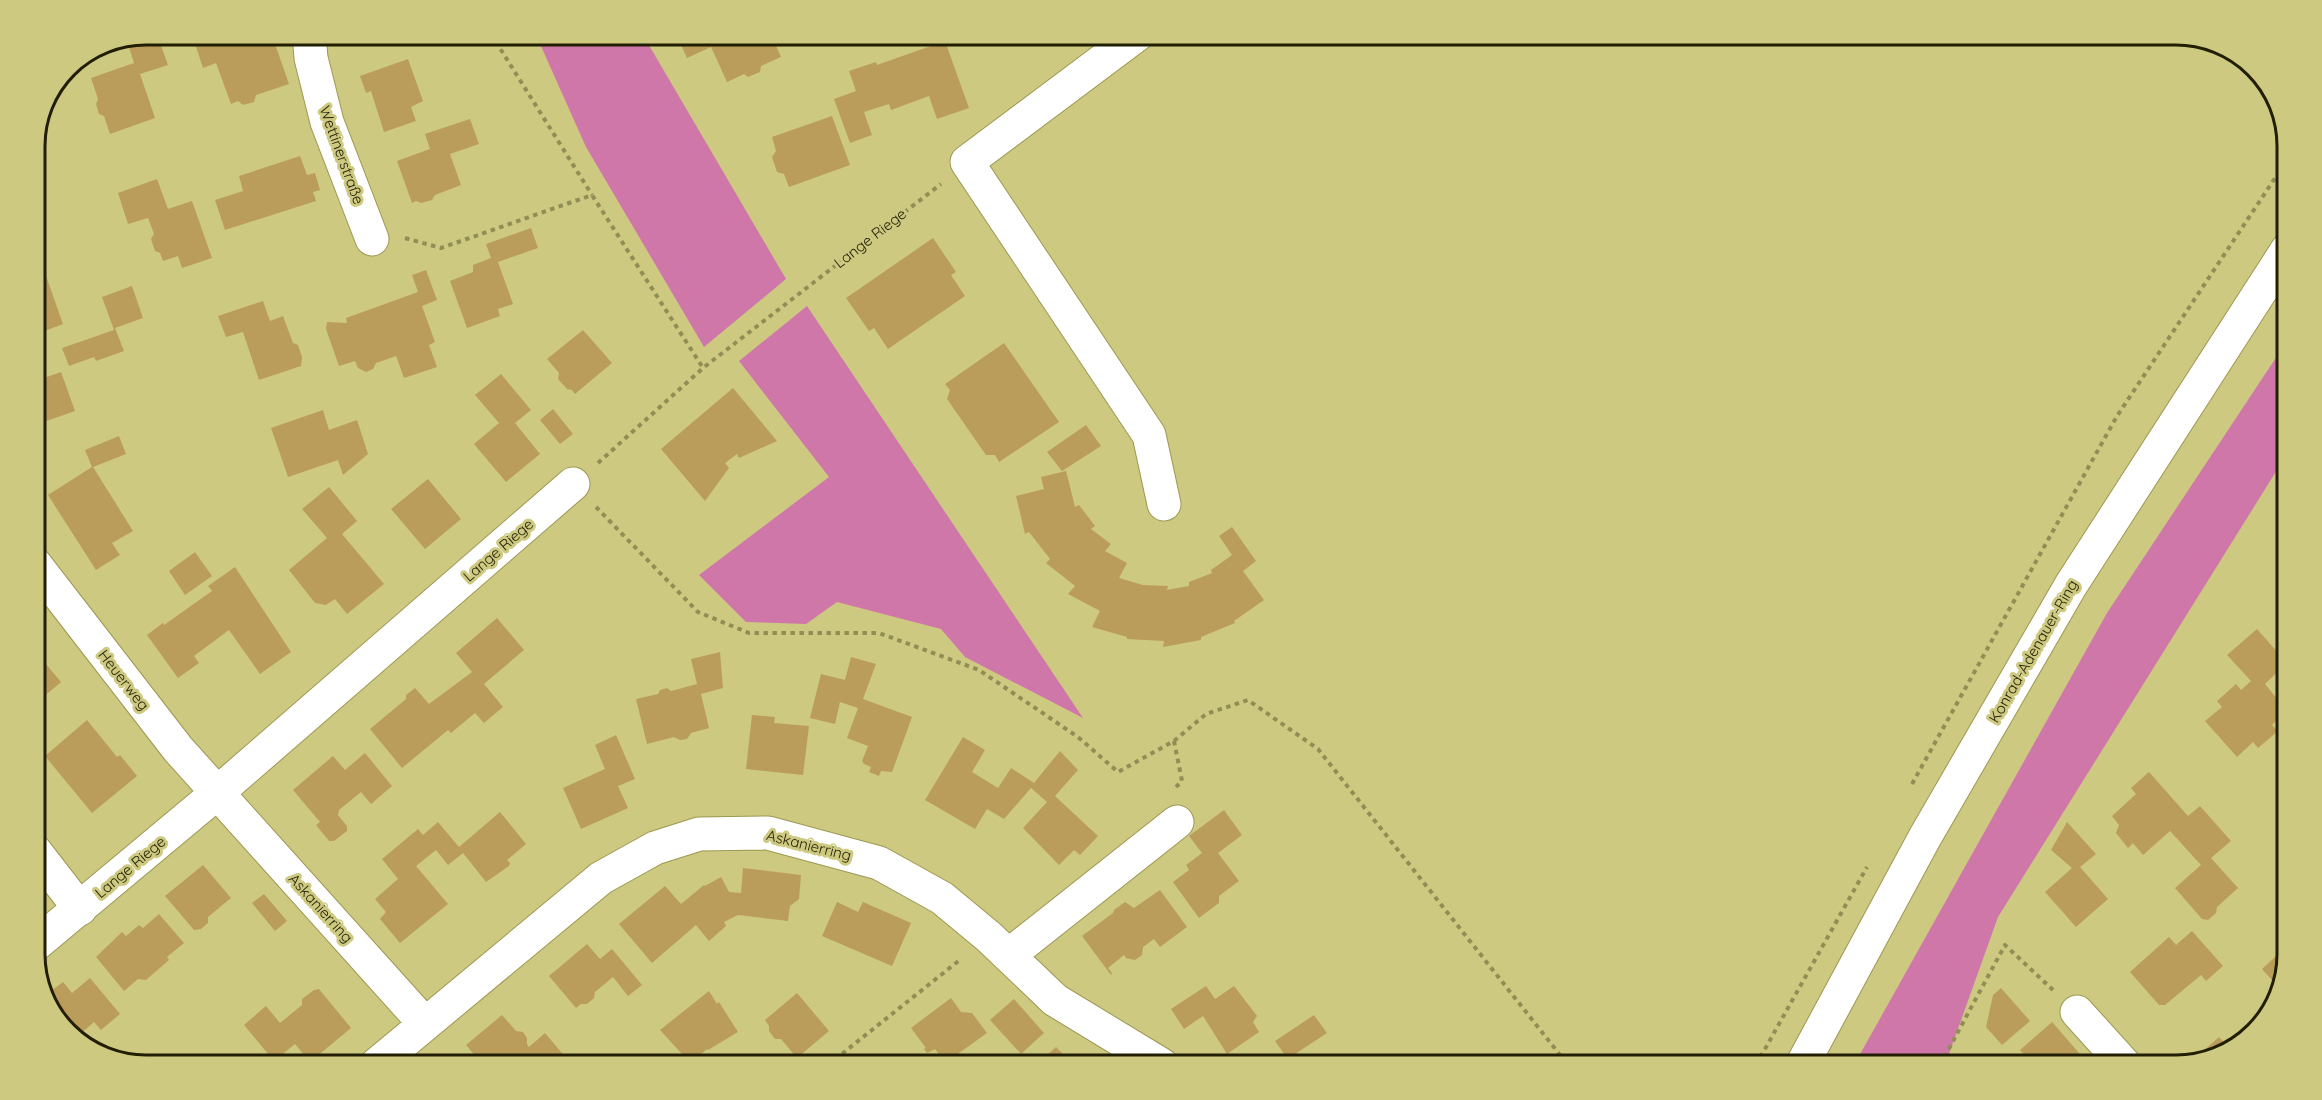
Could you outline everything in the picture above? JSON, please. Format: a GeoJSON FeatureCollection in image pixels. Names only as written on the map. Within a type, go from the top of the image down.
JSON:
{"type":"FeatureCollection","features":[{"type":"Feature","properties":{"kind":"street","name":"Wettinerstraße"},"geometry":{"type":"LineString","coordinates":[[310,45],[327,122],[371,234]]}},
{"type":"Feature","properties":{"kind":"street"},"geometry":{"type":"LineString","coordinates":[[1123,45],[967,162],[1149,435],[1164,504]]}},
{"type":"Feature","properties":{"kind":"street","name":"Konrad-Adenauer-Ring"},"geometry":{"type":"LineString","coordinates":[[1807,1055],[1925,837],[2071,585],[2277,266]]}},
{"type":"Feature","properties":{"kind":"street","name":"Lange Riege"},"geometry":{"type":"LineString","coordinates":[[45,937],[218,793],[573,484]]}},
{"type":"Feature","properties":{"kind":"street","name":"Heuerweg"},"geometry":{"type":"LineString","coordinates":[[45,577],[177,749],[218,793]]}},
{"type":"Feature","properties":{"kind":"street","name":"Askanierring"},"geometry":{"type":"LineString","coordinates":[[218,793],[425,1024]]}},
{"type":"Feature","properties":{"kind":"street"},"geometry":{"type":"LineString","coordinates":[[999,946],[1177,822]]}},
{"type":"Feature","properties":{"kind":"street","name":"Askanierring"},"geometry":{"type":"LineString","coordinates":[[388,1055],[601,878],[655,848],[699,834],[768,833],[879,863],[942,898],[999,946],[1055,1000],[1146,1055]]}},
{"type":"Feature","properties":{"kind":"street"},"geometry":{"type":"LineString","coordinates":[[45,864],[80,909]]}},
{"type":"Feature","properties":{"kind":"street"},"geometry":{"type":"LineString","coordinates":[[2077,1012],[2116,1055]]}},
{"type":"Feature","properties":{"kind":"path"},"geometry":{"type":"LineString","coordinates":[[498,45],[704,368]]}},
{"type":"Feature","properties":{"kind":"path","name":"Lange Riege"},"geometry":{"type":"LineString","coordinates":[[573,484],[704,368],[967,162]]}},
{"type":"Feature","properties":{"kind":"path"},"geometry":{"type":"LineString","coordinates":[[371,234],[441,248],[592,195]]}},
{"type":"Feature","properties":{"kind":"path"},"geometry":{"type":"LineString","coordinates":[[573,484],[698,612],[749,633],[879,633],[979,670],[1078,737],[1118,772],[1174,741],[1206,714],[1248,700],[1318,750],[1560,1055]]}},
{"type":"Feature","properties":{"kind":"path"},"geometry":{"type":"LineString","coordinates":[[1174,741],[1182,781],[1162,803],[1177,822]]}},
{"type":"Feature","properties":{"kind":"path"},"geometry":{"type":"LineString","coordinates":[[1945,1055],[2005,945],[2077,1012]]}},
{"type":"Feature","properties":{"kind":"path"},"geometry":{"type":"LineString","coordinates":[[842,1055],[999,946]]}},
{"type":"Feature","properties":{"kind":"shaded area"},"geometry":{"type":"Polygon","coordinates":[[[540,45],[649,45],[786,279],[704,347],[586,147],[540,45]]]}},
{"type":"Feature","properties":{"kind":"shaded area"},"geometry":{"type":"Polygon","coordinates":[[[807,306],[1083,718],[965,657],[941,629],[837,602],[806,624],[746,622],[699,575],[829,477],[739,361],[807,306]]]}},
{"type":"Feature","properties":{"kind":"shaded area"},"geometry":{"type":"Polygon","coordinates":[[[2277,356],[2277,470],[1998,917],[1949,1055],[1860,1055],[2107,613],[2277,356]]]}},
{"type":"Feature","properties":{"kind":"building"},"geometry":{"type":"Polygon","coordinates":[[[161,45],[168,65],[140,74],[155,118],[110,134],[104,116],[99,114],[96,104],[98,99],[91,78],[134,63],[129,47],[161,45]]]}},
{"type":"Feature","properties":{"kind":"building"},"geometry":{"type":"Polygon","coordinates":[[[196,45],[275,45],[289,84],[256,95],[254,102],[243,105],[238,101],[231,104],[216,63],[203,68],[196,45]]]}},
{"type":"Feature","properties":{"kind":"building"},"geometry":{"type":"Polygon","coordinates":[[[681,45],[776,45],[781,57],[761,66],[760,72],[748,77],[744,74],[727,82],[711,47],[687,58],[681,45]]]}},
{"type":"Feature","properties":{"kind":"building"},"geometry":{"type":"Polygon","coordinates":[[[934,45],[946,45],[969,108],[937,119],[929,96],[891,110],[889,104],[864,112],[872,135],[850,143],[834,99],[856,91],[849,71],[876,62],[877,65],[934,45]]]}},
{"type":"Feature","properties":{"kind":"building"},"geometry":{"type":"Polygon","coordinates":[[[408,59],[423,101],[411,107],[416,121],[384,132],[371,91],[366,93],[360,76],[408,59]]]}},
{"type":"Feature","properties":{"kind":"building"},"geometry":{"type":"Polygon","coordinates":[[[832,116],[850,165],[789,187],[784,174],[777,172],[772,157],[776,151],[772,137],[832,116]]]}},
{"type":"Feature","properties":{"kind":"building"},"geometry":{"type":"Polygon","coordinates":[[[470,119],[479,144],[450,154],[461,185],[435,195],[432,200],[412,203],[397,161],[430,149],[425,134],[470,119]]]}},
{"type":"Feature","properties":{"kind":"building"},"geometry":{"type":"Polygon","coordinates":[[[300,156],[307,175],[315,173],[320,190],[313,192],[316,201],[225,230],[215,200],[243,191],[239,176],[300,156]]]}},
{"type":"Feature","properties":{"kind":"building"},"geometry":{"type":"Polygon","coordinates":[[[157,179],[168,209],[192,201],[212,258],[182,268],[178,256],[163,261],[160,253],[155,251],[151,239],[154,234],[148,218],[128,224],[118,193],[157,179]]]}},
{"type":"Feature","properties":{"kind":"building"},"geometry":{"type":"Polygon","coordinates":[[[531,228],[538,248],[498,262],[513,304],[498,309],[500,316],[467,328],[450,281],[473,272],[473,265],[491,258],[486,244],[531,228]]]}},
{"type":"Feature","properties":{"kind":"building"},"geometry":{"type":"Polygon","coordinates":[[[933,238],[956,272],[951,275],[965,296],[888,349],[874,328],[869,331],[846,298],[933,238]]]}},
{"type":"Feature","properties":{"kind":"building"},"geometry":{"type":"Polygon","coordinates":[[[426,270],[437,300],[422,306],[435,342],[429,345],[437,367],[404,378],[396,356],[376,363],[373,369],[366,372],[358,368],[355,361],[339,366],[326,329],[327,322],[347,323],[346,318],[418,292],[412,275],[426,270]]]}},
{"type":"Feature","properties":{"kind":"building"},"geometry":{"type":"Polygon","coordinates":[[[45,273],[63,324],[45,331],[45,273]]]}},
{"type":"Feature","properties":{"kind":"building"},"geometry":{"type":"Polygon","coordinates":[[[132,286],[143,318],[115,328],[124,351],[96,361],[94,357],[69,366],[62,348],[114,330],[102,297],[132,286]]]}},
{"type":"Feature","properties":{"kind":"building"},"geometry":{"type":"Polygon","coordinates":[[[263,301],[270,321],[283,316],[293,343],[298,345],[302,357],[301,366],[259,380],[243,332],[226,337],[218,316],[263,301]]]}},
{"type":"Feature","properties":{"kind":"building"},"geometry":{"type":"Polygon","coordinates":[[[583,330],[612,363],[575,394],[558,379],[559,373],[547,359],[583,330]]]}},
{"type":"Feature","properties":{"kind":"building"},"geometry":{"type":"Polygon","coordinates":[[[1004,343],[1059,422],[999,462],[995,455],[986,455],[947,399],[950,390],[945,384],[1004,343]]]}},
{"type":"Feature","properties":{"kind":"building"},"geometry":{"type":"Polygon","coordinates":[[[61,372],[75,411],[45,422],[45,378],[61,372]]]}},
{"type":"Feature","properties":{"kind":"building"},"geometry":{"type":"Polygon","coordinates":[[[501,374],[531,410],[515,423],[540,454],[506,482],[474,444],[499,423],[475,395],[501,374]]]}},
{"type":"Feature","properties":{"kind":"building"},"geometry":{"type":"Polygon","coordinates":[[[733,388],[777,441],[739,458],[737,454],[725,463],[729,468],[705,501],[661,449],[733,388]]]}},
{"type":"Feature","properties":{"kind":"building"},"geometry":{"type":"Polygon","coordinates":[[[553,409],[573,434],[560,444],[540,420],[553,409]]]}},
{"type":"Feature","properties":{"kind":"building"},"geometry":{"type":"Polygon","coordinates":[[[323,410],[329,430],[357,420],[368,454],[343,475],[338,460],[288,477],[271,428],[323,410]]]}},
{"type":"Feature","properties":{"kind":"building"},"geometry":{"type":"Polygon","coordinates":[[[1086,425],[1101,446],[1062,471],[1047,452],[1086,425]]]}},
{"type":"Feature","properties":{"kind":"building"},"geometry":{"type":"Polygon","coordinates":[[[119,436],[126,454],[93,467],[133,531],[112,543],[120,555],[96,570],[48,495],[92,467],[85,450],[119,436]]]}},
{"type":"Feature","properties":{"kind":"building"},"geometry":{"type":"Polygon","coordinates":[[[1066,471],[1075,507],[1079,505],[1095,526],[1091,529],[1111,544],[1105,551],[1127,563],[1119,578],[1143,585],[1168,586],[1167,590],[1189,586],[1189,582],[1212,573],[1211,570],[1232,555],[1219,536],[1232,527],[1256,561],[1243,571],[1264,600],[1234,621],[1235,623],[1201,637],[1201,640],[1163,647],[1164,641],[1127,639],[1127,637],[1092,627],[1100,611],[1068,594],[1075,586],[1046,563],[1050,559],[1029,532],[1025,534],[1016,496],[1044,489],[1041,477],[1066,471]]]}},
{"type":"Feature","properties":{"kind":"building"},"geometry":{"type":"Polygon","coordinates":[[[428,479],[461,519],[425,549],[391,509],[428,479]]]}},
{"type":"Feature","properties":{"kind":"building"},"geometry":{"type":"Polygon","coordinates":[[[329,487],[357,521],[342,534],[384,584],[347,614],[335,599],[326,605],[315,603],[289,570],[327,538],[302,509],[329,487]]]}},
{"type":"Feature","properties":{"kind":"building"},"geometry":{"type":"Polygon","coordinates":[[[195,552],[212,576],[185,595],[169,571],[195,552]]]}},
{"type":"Feature","properties":{"kind":"building"},"geometry":{"type":"Polygon","coordinates":[[[235,567],[291,652],[260,674],[229,630],[194,656],[199,663],[178,678],[147,635],[212,591],[208,586],[235,567]]]}},
{"type":"Feature","properties":{"kind":"building"},"geometry":{"type":"Polygon","coordinates":[[[497,618],[524,650],[484,684],[503,707],[484,723],[475,713],[451,733],[448,730],[402,768],[370,729],[406,699],[406,695],[415,688],[429,704],[472,672],[456,653],[497,618]]]}},
{"type":"Feature","properties":{"kind":"building"},"geometry":{"type":"Polygon","coordinates":[[[2257,629],[2277,652],[2277,673],[2265,684],[2277,699],[2277,720],[2272,725],[2277,732],[2258,748],[2253,742],[2237,757],[2205,721],[2222,707],[2217,701],[2236,684],[2241,690],[2251,681],[2227,655],[2257,629]]]}},
{"type":"Feature","properties":{"kind":"building"},"geometry":{"type":"Polygon","coordinates":[[[720,652],[723,688],[701,694],[709,728],[691,733],[687,739],[680,740],[674,737],[647,744],[636,699],[658,694],[660,690],[667,688],[671,691],[697,684],[691,659],[720,652]]]}},
{"type":"Feature","properties":{"kind":"building"},"geometry":{"type":"Polygon","coordinates":[[[851,657],[876,664],[863,699],[912,717],[892,772],[881,771],[879,776],[869,772],[871,767],[862,761],[868,746],[847,738],[858,708],[840,702],[835,724],[810,718],[821,674],[845,680],[851,657]]]}},
{"type":"Feature","properties":{"kind":"building"},"geometry":{"type":"Polygon","coordinates":[[[45,663],[61,682],[45,696],[45,663]]]}},
{"type":"Feature","properties":{"kind":"building"},"geometry":{"type":"Polygon","coordinates":[[[752,715],[775,717],[774,723],[809,726],[803,775],[746,769],[752,715]]]}},
{"type":"Feature","properties":{"kind":"building"},"geometry":{"type":"Polygon","coordinates":[[[87,720],[117,757],[120,755],[137,776],[92,813],[45,756],[87,720]]]}},
{"type":"Feature","properties":{"kind":"building"},"geometry":{"type":"Polygon","coordinates":[[[616,735],[635,779],[618,786],[628,808],[581,829],[563,788],[605,769],[595,745],[616,735]]]}},
{"type":"Feature","properties":{"kind":"building"},"geometry":{"type":"Polygon","coordinates":[[[963,737],[985,750],[972,772],[998,788],[1011,768],[1034,783],[1060,751],[1078,770],[1055,796],[1098,836],[1080,855],[1074,850],[1059,865],[1023,828],[1047,802],[1031,788],[1004,819],[987,809],[975,829],[925,800],[963,737]]]}},
{"type":"Feature","properties":{"kind":"building"},"geometry":{"type":"Polygon","coordinates":[[[365,753],[392,786],[371,804],[361,792],[339,810],[338,815],[347,826],[347,831],[334,841],[329,841],[316,825],[320,822],[293,790],[333,756],[345,770],[365,753]]]}},
{"type":"Feature","properties":{"kind":"building"},"geometry":{"type":"Polygon","coordinates":[[[2149,772],[2188,816],[2200,806],[2231,841],[2211,858],[2238,888],[2217,907],[2216,913],[2208,920],[2202,919],[2175,888],[2201,865],[2170,831],[2143,855],[2133,843],[2128,848],[2116,833],[2119,825],[2112,816],[2136,794],[2131,788],[2149,772]]]}},
{"type":"Feature","properties":{"kind":"building"},"geometry":{"type":"Polygon","coordinates":[[[1224,810],[1242,835],[1218,853],[1239,881],[1219,896],[1219,903],[1199,918],[1173,882],[1189,870],[1186,865],[1202,853],[1189,836],[1224,810]]]}},
{"type":"Feature","properties":{"kind":"building"},"geometry":{"type":"Polygon","coordinates":[[[500,812],[526,844],[507,860],[510,863],[509,866],[486,882],[463,853],[448,865],[436,850],[416,866],[448,904],[400,943],[380,919],[386,912],[375,899],[398,879],[382,859],[418,829],[423,835],[438,822],[459,847],[500,812]]]}},
{"type":"Feature","properties":{"kind":"building"},"geometry":{"type":"Polygon","coordinates":[[[2067,822],[2096,854],[2080,867],[2108,899],[2076,927],[2045,892],[2072,868],[2051,850],[2067,822]]]}},
{"type":"Feature","properties":{"kind":"building"},"geometry":{"type":"Polygon","coordinates":[[[203,865],[231,898],[208,917],[208,923],[201,929],[194,930],[165,896],[203,865]]]}},
{"type":"Feature","properties":{"kind":"building"},"geometry":{"type":"Polygon","coordinates":[[[743,868],[801,875],[799,899],[790,906],[788,921],[738,915],[724,922],[726,926],[709,941],[696,925],[652,963],[619,924],[665,886],[681,904],[704,885],[721,877],[729,892],[741,893],[743,868]]]}},
{"type":"Feature","properties":{"kind":"building"},"geometry":{"type":"Polygon","coordinates":[[[1160,890],[1187,927],[1160,947],[1154,939],[1143,947],[1142,955],[1135,960],[1126,958],[1124,955],[1108,968],[1111,975],[1082,936],[1125,902],[1134,908],[1160,890]]]}},
{"type":"Feature","properties":{"kind":"building"},"geometry":{"type":"Polygon","coordinates":[[[264,894],[287,921],[275,931],[252,903],[264,894]]]}},
{"type":"Feature","properties":{"kind":"building"},"geometry":{"type":"Polygon","coordinates":[[[837,902],[858,912],[863,902],[911,923],[892,966],[822,936],[837,902]]]}},
{"type":"Feature","properties":{"kind":"building"},"geometry":{"type":"Polygon","coordinates":[[[159,914],[184,943],[167,957],[169,960],[146,980],[138,979],[124,991],[96,957],[122,932],[126,936],[139,925],[143,928],[159,914]]]}},
{"type":"Feature","properties":{"kind":"building"},"geometry":{"type":"Polygon","coordinates":[[[2192,931],[2223,966],[2206,981],[2201,975],[2165,1005],[2159,1005],[2130,972],[2169,937],[2176,945],[2192,931]]]}},
{"type":"Feature","properties":{"kind":"building"},"geometry":{"type":"Polygon","coordinates":[[[587,944],[600,959],[612,949],[642,985],[628,996],[613,977],[595,992],[594,998],[587,1004],[581,1004],[576,1008],[549,976],[587,944]]]}},
{"type":"Feature","properties":{"kind":"building"},"geometry":{"type":"Polygon","coordinates":[[[2277,955],[2273,981],[2262,969],[2277,955]]]}},
{"type":"Feature","properties":{"kind":"building"},"geometry":{"type":"Polygon","coordinates":[[[90,978],[120,1014],[101,1030],[94,1022],[83,1032],[66,1015],[52,990],[63,982],[72,993],[90,978]]]}},
{"type":"Feature","properties":{"kind":"building"},"geometry":{"type":"Polygon","coordinates":[[[1206,986],[1215,999],[1234,986],[1257,1016],[1253,1022],[1259,1032],[1227,1054],[1203,1016],[1184,1029],[1171,1009],[1206,986]]]}},
{"type":"Feature","properties":{"kind":"building"},"geometry":{"type":"Polygon","coordinates":[[[2001,988],[2030,1021],[2002,1045],[1986,1027],[1993,995],[2001,988]]]}},
{"type":"Feature","properties":{"kind":"building"},"geometry":{"type":"Polygon","coordinates":[[[319,989],[351,1028],[318,1055],[304,1055],[295,1044],[281,1055],[269,1055],[244,1025],[266,1006],[280,1023],[302,1005],[302,999],[319,989]]]}},
{"type":"Feature","properties":{"kind":"building"},"geometry":{"type":"Polygon","coordinates":[[[709,991],[717,1004],[719,1002],[738,1032],[700,1055],[681,1055],[660,1030],[709,991]]]}},
{"type":"Feature","properties":{"kind":"building"},"geometry":{"type":"Polygon","coordinates":[[[797,993],[829,1031],[801,1055],[794,1055],[781,1039],[775,1039],[765,1020],[797,993]]]}},
{"type":"Feature","properties":{"kind":"building"},"geometry":{"type":"Polygon","coordinates":[[[951,998],[961,1012],[972,1013],[987,1033],[956,1055],[939,1055],[935,1049],[927,1053],[924,1049],[926,1048],[911,1028],[951,998]]]}},
{"type":"Feature","properties":{"kind":"building"},"geometry":{"type":"Polygon","coordinates":[[[1014,999],[1044,1033],[1021,1054],[990,1020],[1014,999]]]}},
{"type":"Feature","properties":{"kind":"building"},"geometry":{"type":"Polygon","coordinates":[[[502,1015],[516,1031],[523,1032],[529,1047],[545,1033],[564,1055],[474,1055],[466,1045],[502,1015]]]}},
{"type":"Feature","properties":{"kind":"building"},"geometry":{"type":"Polygon","coordinates":[[[1314,1015],[1327,1033],[1294,1055],[1285,1055],[1275,1041],[1314,1015]]]}},
{"type":"Feature","properties":{"kind":"building"},"geometry":{"type":"Polygon","coordinates":[[[2052,1022],[2081,1055],[2024,1055],[2020,1050],[2052,1022]]]}},
{"type":"Feature","properties":{"kind":"building"},"geometry":{"type":"Polygon","coordinates":[[[2219,1037],[2224,1043],[2221,1045],[2202,1052],[2219,1037]]]}},
{"type":"Feature","properties":{"kind":"building"},"geometry":{"type":"Polygon","coordinates":[[[1056,1047],[1064,1055],[1047,1055],[1056,1047]]]}}]}
